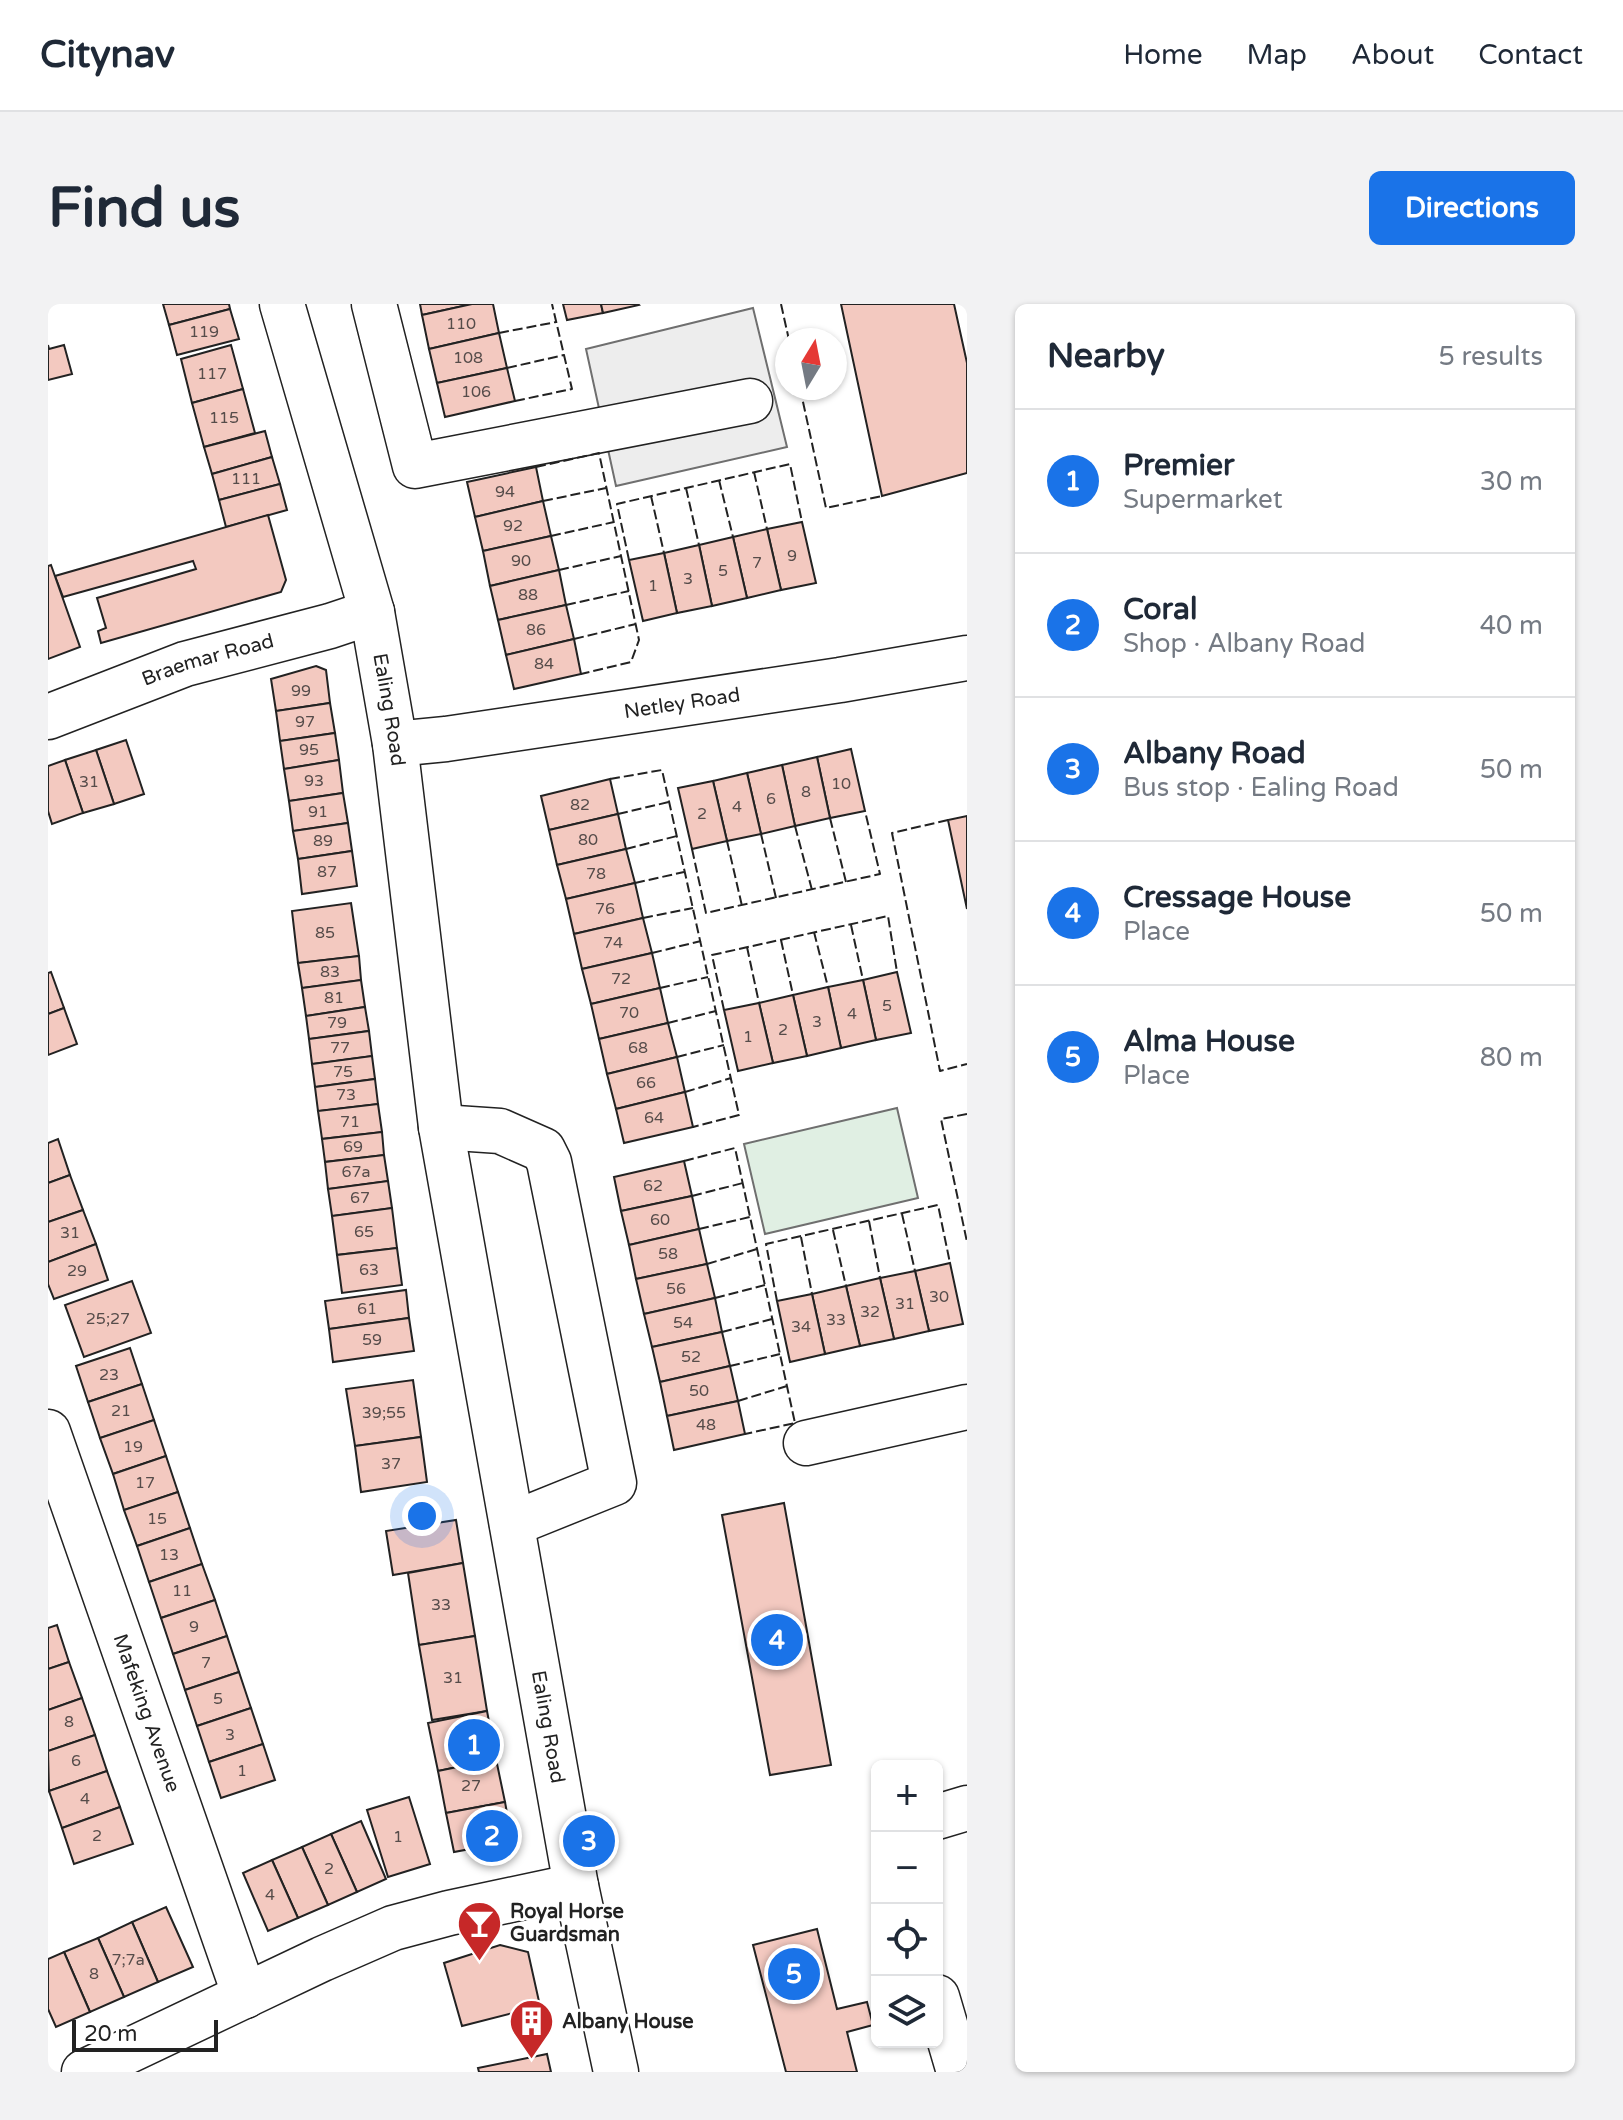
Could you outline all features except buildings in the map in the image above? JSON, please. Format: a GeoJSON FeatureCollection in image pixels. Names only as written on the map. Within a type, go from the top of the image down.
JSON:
{"type":"FeatureCollection","features":[{"type":"Feature","properties":{"kind":"street","name":"Ealing Road"},"geometry":{"type":"LineString","coordinates":[[282,304],[372,612],[395,744],[441,1127],[576,1886],[616,2072]]}},
{"type":"Feature","properties":{"kind":"street"},"geometry":{"type":"LineString","coordinates":[[374,304],[415,466],[750,401]]}},
{"type":"Feature","properties":{"kind":"street","name":"Braemar Road"},"geometry":{"type":"LineString","coordinates":[[48,717],[185,664],[372,612]]}},
{"type":"Feature","properties":{"kind":"street","name":"Netley Road"},"geometry":{"type":"LineString","coordinates":[[395,744],[777,690],[967,658]]}},
{"type":"Feature","properties":{"kind":"street"},"geometry":{"type":"LineString","coordinates":[[441,1127],[500,1131],[543,1150],[549,1162],[614,1483],[512,1524]]}},
{"type":"Feature","properties":{"kind":"street"},"geometry":{"type":"LineString","coordinates":[[806,1443],[967,1407]]}},
{"type":"Feature","properties":{"kind":"street","name":"Mafeking Avenue"},"geometry":{"type":"LineString","coordinates":[[48,1432],[245,1996]]}},
{"type":"Feature","properties":{"kind":"street"},"geometry":{"type":"LineString","coordinates":[[943,1815],[967,1808]]}},
{"type":"Feature","properties":{"kind":"street"},"geometry":{"type":"LineString","coordinates":[[84,2072],[393,1928],[576,1886]]}},
{"type":"Feature","properties":{"kind":"street"},"geometry":{"type":"LineString","coordinates":[[943,2017],[959,2072]]}},
{"type":"Feature","properties":{"kind":"green space"},"geometry":{"type":"Polygon","coordinates":[[[897,1108],[918,1198],[765,1234],[744,1144],[897,1108]]]}},
{"type":"Feature","properties":{"kind":"shaded area"},"geometry":{"type":"Polygon","coordinates":[[[753,308],[787,447],[616,486],[586,349],[753,308]]]}},
{"type":"Feature","properties":{"kind":"fence"},"geometry":{"type":"LineString","coordinates":[[515,401],[572,389],[552,304]]}},
{"type":"Feature","properties":{"kind":"fence"},"geometry":{"type":"LineString","coordinates":[[781,304],[786,328]]}},
{"type":"Feature","properties":{"kind":"fence"},"geometry":{"type":"LineString","coordinates":[[499,333],[556,322]]}},
{"type":"Feature","properties":{"kind":"fence"},"geometry":{"type":"LineString","coordinates":[[507,368],[564,355]]}},
{"type":"Feature","properties":{"kind":"fence"},"geometry":{"type":"LineString","coordinates":[[803,400],[826,508],[882,496]]}},
{"type":"Feature","properties":{"kind":"fence"},"geometry":{"type":"LineString","coordinates":[[536,467],[599,453],[639,640],[631,662],[581,674]]}},
{"type":"Feature","properties":{"kind":"fence"},"geometry":{"type":"LineString","coordinates":[[629,560],[617,504],[790,464],[802,522]]}},
{"type":"Feature","properties":{"kind":"fence"},"geometry":{"type":"LineString","coordinates":[[754,472],[767,529]]}},
{"type":"Feature","properties":{"kind":"fence"},"geometry":{"type":"LineString","coordinates":[[719,480],[733,537]]}},
{"type":"Feature","properties":{"kind":"fence"},"geometry":{"type":"LineString","coordinates":[[543,501],[606,488]]}},
{"type":"Feature","properties":{"kind":"fence"},"geometry":{"type":"LineString","coordinates":[[686,488],[699,545]]}},
{"type":"Feature","properties":{"kind":"fence"},"geometry":{"type":"LineString","coordinates":[[651,496],[664,553]]}},
{"type":"Feature","properties":{"kind":"fence"},"geometry":{"type":"LineString","coordinates":[[551,536],[614,522]]}},
{"type":"Feature","properties":{"kind":"fence"},"geometry":{"type":"LineString","coordinates":[[559,570],[621,556]]}},
{"type":"Feature","properties":{"kind":"fence"},"geometry":{"type":"LineString","coordinates":[[566,605],[629,591]]}},
{"type":"Feature","properties":{"kind":"fence"},"geometry":{"type":"LineString","coordinates":[[574,639],[636,624]]}},
{"type":"Feature","properties":{"kind":"fence"},"geometry":{"type":"LineString","coordinates":[[610,779],[662,770],[739,1115],[693,1127]]}},
{"type":"Feature","properties":{"kind":"fence"},"geometry":{"type":"LineString","coordinates":[[618,814],[669,802]]}},
{"type":"Feature","properties":{"kind":"fence"},"geometry":{"type":"LineString","coordinates":[[692,849],[706,913],[880,874],[865,811]]}},
{"type":"Feature","properties":{"kind":"fence"},"geometry":{"type":"LineString","coordinates":[[830,818],[846,882]]}},
{"type":"Feature","properties":{"kind":"fence"},"geometry":{"type":"LineString","coordinates":[[948,820],[892,833],[940,1071],[967,1064]]}},
{"type":"Feature","properties":{"kind":"fence"},"geometry":{"type":"LineString","coordinates":[[795,826],[812,890]]}},
{"type":"Feature","properties":{"kind":"fence"},"geometry":{"type":"LineString","coordinates":[[761,834],[776,898]]}},
{"type":"Feature","properties":{"kind":"fence"},"geometry":{"type":"LineString","coordinates":[[626,849],[677,836]]}},
{"type":"Feature","properties":{"kind":"fence"},"geometry":{"type":"LineString","coordinates":[[727,841],[742,906]]}},
{"type":"Feature","properties":{"kind":"fence"},"geometry":{"type":"LineString","coordinates":[[635,883],[684,872]]}},
{"type":"Feature","properties":{"kind":"fence"},"geometry":{"type":"LineString","coordinates":[[643,918],[693,908]]}},
{"type":"Feature","properties":{"kind":"fence"},"geometry":{"type":"LineString","coordinates":[[724,1010],[712,955],[888,916],[897,972]]}},
{"type":"Feature","properties":{"kind":"fence"},"geometry":{"type":"LineString","coordinates":[[851,925],[863,980]]}},
{"type":"Feature","properties":{"kind":"fence"},"geometry":{"type":"LineString","coordinates":[[814,932],[828,987]]}},
{"type":"Feature","properties":{"kind":"fence"},"geometry":{"type":"LineString","coordinates":[[781,940],[793,995]]}},
{"type":"Feature","properties":{"kind":"fence"},"geometry":{"type":"LineString","coordinates":[[652,953],[701,941]]}},
{"type":"Feature","properties":{"kind":"fence"},"geometry":{"type":"LineString","coordinates":[[747,947],[759,1003]]}},
{"type":"Feature","properties":{"kind":"fence"},"geometry":{"type":"LineString","coordinates":[[660,988],[708,977]]}},
{"type":"Feature","properties":{"kind":"fence"},"geometry":{"type":"LineString","coordinates":[[668,1023],[716,1011]]}},
{"type":"Feature","properties":{"kind":"fence"},"geometry":{"type":"LineString","coordinates":[[677,1057],[724,1045]]}},
{"type":"Feature","properties":{"kind":"fence"},"geometry":{"type":"LineString","coordinates":[[685,1092],[731,1078]]}},
{"type":"Feature","properties":{"kind":"fence"},"geometry":{"type":"LineString","coordinates":[[967,1114],[941,1119],[967,1242]]}},
{"type":"Feature","properties":{"kind":"fence"},"geometry":{"type":"LineString","coordinates":[[684,1161],[735,1148],[795,1423],[745,1434]]}},
{"type":"Feature","properties":{"kind":"fence"},"geometry":{"type":"LineString","coordinates":[[692,1196],[743,1183]]}},
{"type":"Feature","properties":{"kind":"fence"},"geometry":{"type":"LineString","coordinates":[[777,1301],[766,1244],[938,1205],[950,1263]]}},
{"type":"Feature","properties":{"kind":"fence"},"geometry":{"type":"LineString","coordinates":[[902,1214],[915,1271]]}},
{"type":"Feature","properties":{"kind":"fence"},"geometry":{"type":"LineString","coordinates":[[699,1229],[750,1217]]}},
{"type":"Feature","properties":{"kind":"fence"},"geometry":{"type":"LineString","coordinates":[[869,1221],[880,1278]]}},
{"type":"Feature","properties":{"kind":"fence"},"geometry":{"type":"LineString","coordinates":[[833,1230],[846,1286]]}},
{"type":"Feature","properties":{"kind":"fence"},"geometry":{"type":"LineString","coordinates":[[801,1237],[812,1294]]}},
{"type":"Feature","properties":{"kind":"fence"},"geometry":{"type":"LineString","coordinates":[[707,1264],[757,1249]]}},
{"type":"Feature","properties":{"kind":"fence"},"geometry":{"type":"LineString","coordinates":[[715,1298],[765,1285]]}},
{"type":"Feature","properties":{"kind":"fence"},"geometry":{"type":"LineString","coordinates":[[722,1332],[772,1319]]}},
{"type":"Feature","properties":{"kind":"fence"},"geometry":{"type":"LineString","coordinates":[[730,1366],[780,1354]]}},
{"type":"Feature","properties":{"kind":"fence"},"geometry":{"type":"LineString","coordinates":[[738,1401],[787,1386]]}},
{"type":"Feature","properties":{"kind":"place","name":"Cressage House"},"geometry":{"type":"Point","coordinates":[777,1640]}},
{"type":"Feature","properties":{"kind":"place","name":"Premier"},"geometry":{"type":"Point","coordinates":[474,1745]}},
{"type":"Feature","properties":{"kind":"place","name":"Coral"},"geometry":{"type":"Point","coordinates":[492,1836]}},
{"type":"Feature","properties":{"kind":"place","name":"Albany Road"},"geometry":{"type":"Point","coordinates":[589,1841]}},
{"type":"Feature","properties":{"kind":"place","name":"Royal Horse Guardsman"},"geometry":{"type":"Point","coordinates":[479,1962]}},
{"type":"Feature","properties":{"kind":"place","name":"Alma House"},"geometry":{"type":"Point","coordinates":[794,1974]}},
{"type":"Feature","properties":{"kind":"place","name":"Albany House"},"geometry":{"type":"Point","coordinates":[531,2061]}}]}
